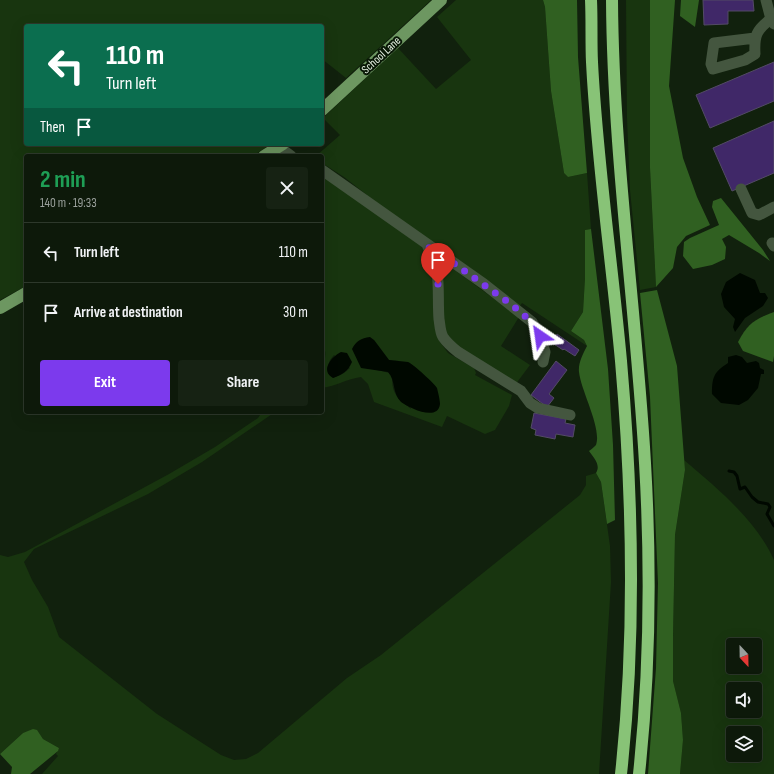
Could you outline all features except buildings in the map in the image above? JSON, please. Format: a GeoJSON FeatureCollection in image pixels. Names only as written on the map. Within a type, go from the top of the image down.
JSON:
{"type":"FeatureCollection","features":[{"type":"Feature","properties":{"kind":"highway"},"geometry":{"type":"LineString","coordinates":[[591,0],[593,69],[604,198],[621,362],[628,464],[631,538],[632,610],[622,774]]}},
{"type":"Feature","properties":{"kind":"highway"},"geometry":{"type":"LineString","coordinates":[[612,0],[616,119],[638,360],[648,530],[646,668],[639,774]]}},
{"type":"Feature","properties":{"kind":"main road","name":"School Lane"},"geometry":{"type":"LineString","coordinates":[[324,108],[441,0]]}},
{"type":"Feature","properties":{"kind":"main road"},"geometry":{"type":"LineString","coordinates":[[267,154],[280,146]]}},
{"type":"Feature","properties":{"kind":"main road"},"geometry":{"type":"LineString","coordinates":[[0,308],[24,294]]}},
{"type":"Feature","properties":{"kind":"street"},"geometry":{"type":"LineString","coordinates":[[755,38],[762,26],[772,22],[766,0]]}},
{"type":"Feature","properties":{"kind":"street"},"geometry":{"type":"LineString","coordinates":[[280,146],[290,154]]}},
{"type":"Feature","properties":{"kind":"street"},"geometry":{"type":"LineString","coordinates":[[324,171],[484,284],[532,322],[540,336],[545,352],[542,362]]}},
{"type":"Feature","properties":{"kind":"street"},"geometry":{"type":"LineString","coordinates":[[741,189],[752,213],[759,215],[774,207]]}},
{"type":"Feature","properties":{"kind":"street"},"geometry":{"type":"LineString","coordinates":[[427,244],[434,258],[437,270],[440,326],[443,336],[449,345],[521,391],[530,403],[538,408],[570,416]]}},
{"type":"Feature","properties":{"kind":"green space"},"geometry":{"type":"Polygon","coordinates":[[[0,0],[431,0],[346,78],[324,61],[324,24],[24,24],[24,146],[268,146],[256,154],[24,154],[24,287],[0,300],[0,0]]]}},
{"type":"Feature","properties":{"kind":"green space"},"geometry":{"type":"Polygon","coordinates":[[[456,0],[543,0],[545,7],[551,91],[564,173],[568,177],[587,173],[591,229],[585,230],[583,312],[571,331],[584,340],[587,346],[522,303],[519,307],[366,200],[367,195],[344,177],[324,164],[324,154],[318,154],[340,135],[324,119],[324,117],[398,48],[436,89],[471,60],[437,17],[456,0]]]}},
{"type":"Feature","properties":{"kind":"green space"},"geometry":{"type":"Polygon","coordinates":[[[543,0],[577,0],[578,57],[587,173],[568,177],[564,173],[551,91],[545,7],[543,0]]]}},
{"type":"Feature","properties":{"kind":"green space"},"geometry":{"type":"Polygon","coordinates":[[[626,0],[650,0],[650,168],[656,287],[640,290],[630,190],[627,118],[626,0]]]}},
{"type":"Feature","properties":{"kind":"green space"},"geometry":{"type":"Polygon","coordinates":[[[650,0],[675,0],[669,86],[683,158],[697,197],[710,225],[686,236],[677,247],[673,268],[656,287],[650,168],[650,0]]]}},
{"type":"Feature","properties":{"kind":"green space"},"geometry":{"type":"Polygon","coordinates":[[[681,0],[699,0],[695,27],[680,16],[681,0]]]}},
{"type":"Feature","properties":{"kind":"green space"},"geometry":{"type":"Polygon","coordinates":[[[324,176],[423,247],[433,263],[440,342],[448,353],[474,368],[476,373],[475,375],[512,395],[509,406],[495,430],[485,434],[447,416],[442,427],[374,402],[368,384],[361,377],[324,388],[324,176]],[[374,340],[377,370],[391,374],[395,394],[411,409],[399,361],[389,360],[374,340]],[[334,355],[327,368],[333,378],[344,373],[350,368],[334,355]]]}},
{"type":"Feature","properties":{"kind":"green space"},"geometry":{"type":"Polygon","coordinates":[[[721,198],[763,250],[770,261],[729,235],[722,239],[726,247],[725,259],[712,265],[693,269],[683,256],[684,242],[719,225],[712,207],[713,201],[721,198]]]}},
{"type":"Feature","properties":{"kind":"green space"},"geometry":{"type":"Polygon","coordinates":[[[591,229],[608,369],[613,445],[615,520],[607,524],[601,482],[596,473],[598,467],[595,459],[589,451],[596,445],[596,429],[579,372],[582,355],[587,346],[584,340],[571,331],[583,312],[585,230],[591,229]]]}},
{"type":"Feature","properties":{"kind":"green space"},"geometry":{"type":"Polygon","coordinates":[[[452,268],[519,317],[501,346],[530,365],[515,385],[454,347],[445,335],[442,281],[443,270],[452,268]]]}},
{"type":"Feature","properties":{"kind":"green space"},"geometry":{"type":"Polygon","coordinates":[[[657,290],[677,366],[685,470],[675,535],[673,636],[673,681],[681,713],[683,740],[680,774],[648,774],[656,668],[658,583],[650,397],[640,293],[657,290]]]}},
{"type":"Feature","properties":{"kind":"green space"},"geometry":{"type":"Polygon","coordinates":[[[774,312],[773,362],[743,351],[738,342],[745,330],[753,322],[774,312]]]}},
{"type":"Feature","properties":{"kind":"green space"},"geometry":{"type":"Polygon","coordinates":[[[261,414],[272,414],[202,462],[148,494],[34,549],[24,562],[32,580],[48,607],[59,637],[157,714],[221,755],[234,760],[246,759],[258,753],[347,678],[381,655],[580,495],[586,485],[586,476],[596,473],[601,482],[610,546],[611,582],[599,774],[42,774],[58,756],[56,754],[59,748],[43,739],[37,731],[23,733],[0,754],[0,555],[8,557],[25,552],[169,474],[215,447],[258,418],[261,414]]]}},
{"type":"Feature","properties":{"kind":"green space"},"geometry":{"type":"Polygon","coordinates":[[[684,460],[722,493],[746,518],[757,531],[774,560],[774,774],[680,774],[683,740],[681,713],[673,681],[675,535],[685,470],[684,460]]]}},
{"type":"Feature","properties":{"kind":"green space"},"geometry":{"type":"Polygon","coordinates":[[[33,729],[37,730],[43,739],[59,748],[58,751],[30,774],[11,774],[12,767],[0,754],[23,733],[33,729]]]}},
{"type":"Feature","properties":{"kind":"shaded area"},"geometry":{"type":"Polygon","coordinates":[[[740,273],[755,280],[760,293],[765,293],[768,298],[763,306],[745,318],[735,332],[733,327],[735,319],[724,307],[721,294],[726,282],[740,273]]]}},
{"type":"Feature","properties":{"kind":"shaded area"},"geometry":{"type":"Polygon","coordinates":[[[370,337],[389,360],[408,362],[419,370],[437,388],[440,404],[438,409],[429,413],[416,410],[405,405],[396,395],[392,379],[388,372],[361,368],[352,349],[359,340],[370,337]]]}},
{"type":"Feature","properties":{"kind":"shaded area"},"geometry":{"type":"Polygon","coordinates":[[[341,352],[347,353],[352,362],[349,368],[339,376],[333,378],[327,372],[328,364],[337,354],[341,352]]]}},
{"type":"Feature","properties":{"kind":"shaded area"},"geometry":{"type":"Polygon","coordinates":[[[736,355],[742,357],[747,363],[756,361],[759,363],[760,368],[764,370],[764,374],[761,374],[758,388],[748,400],[739,405],[721,403],[712,394],[713,379],[717,372],[728,363],[728,357],[736,355]]]}},
{"type":"Feature","properties":{"kind":"waterway"},"geometry":{"type":"LineString","coordinates":[[729,471],[734,472],[737,476],[740,489],[745,487],[752,497],[758,502],[768,504],[770,507],[767,514],[774,526]]}},
{"type":"Feature","properties":{"kind":"route"},"geometry":{"type":"LineString","coordinates":[[438,284],[434,258],[432,251],[427,244],[512,305],[532,322],[540,336]]}}]}
